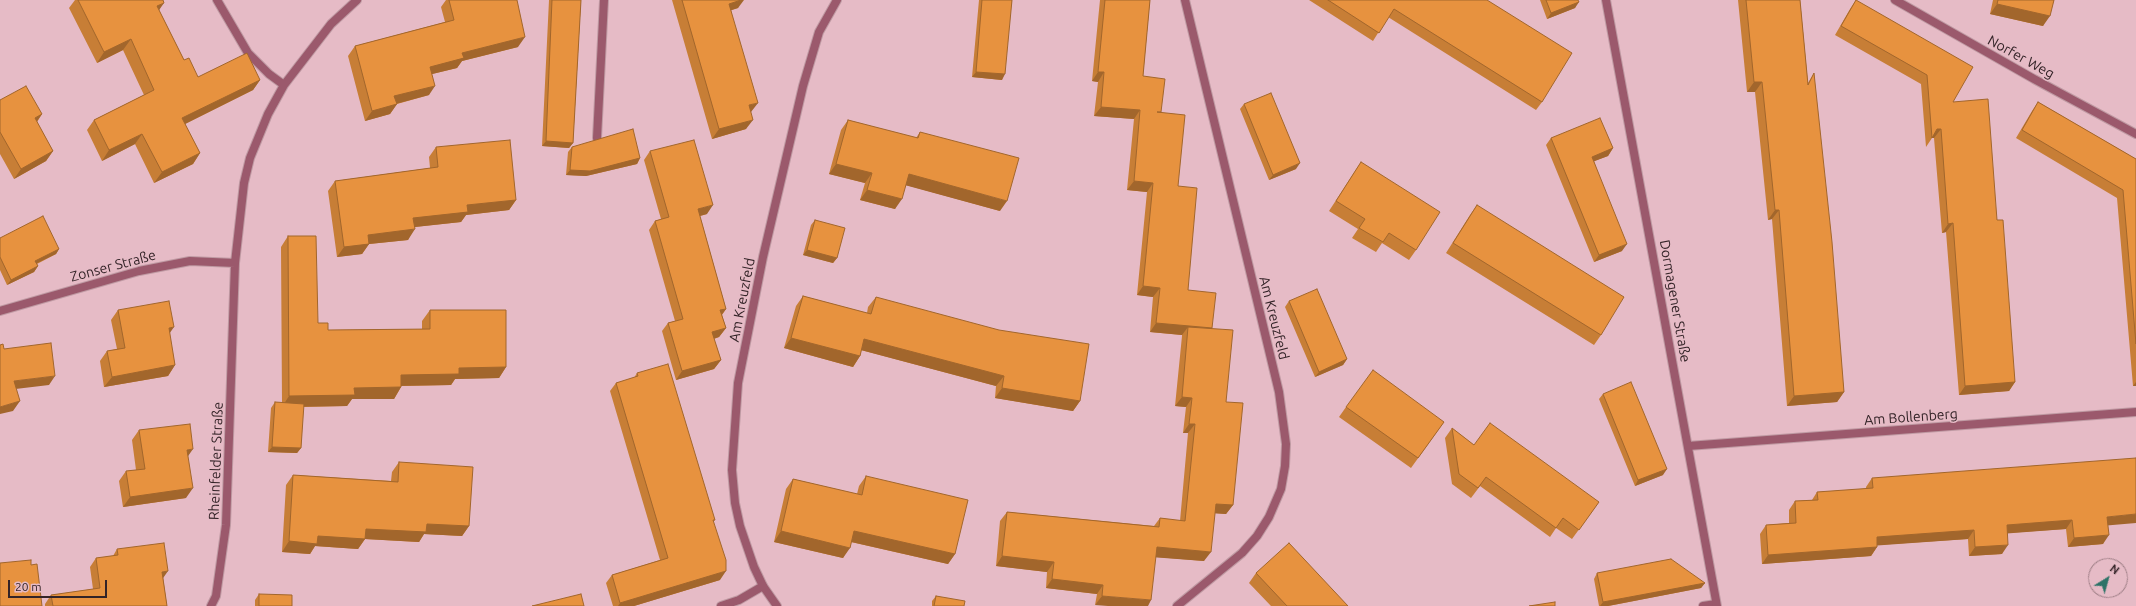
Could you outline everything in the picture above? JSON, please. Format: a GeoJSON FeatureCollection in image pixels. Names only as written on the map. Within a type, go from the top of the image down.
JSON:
{"type":"FeatureCollection","features":[{"type":"Feature","properties":{"kind":"street"},"geometry":{"type":"LineString","coordinates":[[217,0],[248,53],[269,74],[284,85]]}},
{"type":"Feature","properties":{"kind":"street"},"geometry":{"type":"LineString","coordinates":[[235,263],[244,183],[250,158],[268,114],[284,85],[326,29],[357,0]]}},
{"type":"Feature","properties":{"kind":"street"},"geometry":{"type":"LineString","coordinates":[[597,138],[604,0]]}},
{"type":"Feature","properties":{"kind":"street","name":"Am Kreuzfeld"},"geometry":{"type":"LineString","coordinates":[[777,606],[763,586],[747,547],[735,503],[732,463],[738,383],[763,257],[803,86],[819,32],[837,0]]}},
{"type":"Feature","properties":{"kind":"street","name":"Am Kreuzfeld"},"geometry":{"type":"LineString","coordinates":[[1177,606],[1242,553],[1257,536],[1269,517],[1280,489],[1285,466],[1286,444],[1279,392],[1184,0]]}},
{"type":"Feature","properties":{"kind":"street","name":"Dormagener Straße"},"geometry":{"type":"LineString","coordinates":[[1606,0],[1717,605]]}},
{"type":"Feature","properties":{"kind":"street","name":"Norfer Weg"},"geometry":{"type":"LineString","coordinates":[[1895,0],[2034,79],[2136,134]]}},
{"type":"Feature","properties":{"kind":"street","name":"Zonser Straße"},"geometry":{"type":"LineString","coordinates":[[0,311],[139,271],[190,261],[235,263]]}},
{"type":"Feature","properties":{"kind":"street","name":"Rheinfelder Straße"},"geometry":{"type":"LineString","coordinates":[[211,606],[218,589],[226,525],[235,263]]}},
{"type":"Feature","properties":{"kind":"street","name":"Am Bollenberg"},"geometry":{"type":"LineString","coordinates":[[1688,446],[2136,412]]}},
{"type":"Feature","properties":{"kind":"street"},"geometry":{"type":"LineString","coordinates":[[721,606],[739,600],[763,586]]}},
{"type":"Feature","properties":{"kind":"street"},"geometry":{"type":"LineString","coordinates":[[1704,606],[1717,605]]}},
{"type":"Feature","properties":{"kind":"building"},"geometry":{"type":"Polygon","coordinates":[[[78,0],[163,0],[164,3],[157,6],[184,60],[189,58],[198,77],[247,53],[260,80],[182,118],[200,153],[162,172],[142,134],[109,150],[94,120],[154,90],[131,39],[104,52],[78,0]]]}},
{"type":"Feature","properties":{"kind":"building"},"geometry":{"type":"Polygon","coordinates":[[[449,0],[517,0],[525,37],[462,53],[464,58],[430,67],[435,86],[394,96],[397,104],[372,111],[355,46],[454,20],[449,0]]]}},
{"type":"Feature","properties":{"kind":"building"},"geometry":{"type":"Polygon","coordinates":[[[552,0],[581,0],[573,143],[546,141],[552,0]]]}},
{"type":"Feature","properties":{"kind":"building"},"geometry":{"type":"Polygon","coordinates":[[[682,0],[741,0],[729,4],[758,103],[749,105],[753,120],[719,129],[682,0]]]}},
{"type":"Feature","properties":{"kind":"building"},"geometry":{"type":"Polygon","coordinates":[[[982,0],[1012,0],[1005,74],[976,72],[982,0]]]}},
{"type":"Feature","properties":{"kind":"building"},"geometry":{"type":"Polygon","coordinates":[[[1105,0],[1150,0],[1143,76],[1165,79],[1161,112],[1157,112],[1185,115],[1178,186],[1197,188],[1188,290],[1216,293],[1212,328],[1156,323],[1160,288],[1143,286],[1153,183],[1134,181],[1140,110],[1101,107],[1104,72],[1098,72],[1105,0]]]}},
{"type":"Feature","properties":{"kind":"building"},"geometry":{"type":"Polygon","coordinates":[[[1328,0],[1487,0],[1572,53],[1542,102],[1394,9],[1379,33],[1328,0]]]}},
{"type":"Feature","properties":{"kind":"building"},"geometry":{"type":"Polygon","coordinates":[[[1546,0],[1578,0],[1579,2],[1551,13],[1546,0]]]}},
{"type":"Feature","properties":{"kind":"building"},"geometry":{"type":"Polygon","coordinates":[[[1746,0],[1800,0],[1808,85],[1814,73],[1832,242],[1844,392],[1794,396],[1779,210],[1775,210],[1762,82],[1754,82],[1746,0]]]}},
{"type":"Feature","properties":{"kind":"building"},"geometry":{"type":"Polygon","coordinates":[[[1856,0],[1973,67],[1953,102],[1988,99],[1997,220],[2003,220],[2015,382],[1965,386],[1953,223],[1948,224],[1941,129],[1937,129],[1932,138],[1927,75],[1841,26],[1856,0]]]}},
{"type":"Feature","properties":{"kind":"building"},"geometry":{"type":"Polygon","coordinates":[[[1998,0],[2054,0],[2050,16],[1997,4],[1998,0]]]}},
{"type":"Feature","properties":{"kind":"building"},"geometry":{"type":"Polygon","coordinates":[[[26,86],[42,114],[35,118],[53,151],[21,169],[0,132],[0,100],[26,86]]]}},
{"type":"Feature","properties":{"kind":"building"},"geometry":{"type":"Polygon","coordinates":[[[1271,93],[1300,163],[1273,175],[1244,104],[1271,93]]]}},
{"type":"Feature","properties":{"kind":"building"},"geometry":{"type":"Polygon","coordinates":[[[2038,102],[2136,159],[2136,344],[2123,190],[2022,130],[2038,102]]]}},
{"type":"Feature","properties":{"kind":"building"},"geometry":{"type":"Polygon","coordinates":[[[1600,118],[1613,148],[1592,157],[1627,244],[1599,255],[1551,138],[1600,118]]]}},
{"type":"Feature","properties":{"kind":"building"},"geometry":{"type":"Polygon","coordinates":[[[848,120],[918,138],[920,132],[1019,158],[1007,201],[909,174],[902,199],[867,190],[872,173],[836,164],[848,120]]]}},
{"type":"Feature","properties":{"kind":"building"},"geometry":{"type":"Polygon","coordinates":[[[633,129],[640,158],[590,171],[570,170],[572,147],[633,129]]]}},
{"type":"Feature","properties":{"kind":"building"},"geometry":{"type":"Polygon","coordinates":[[[510,140],[516,200],[467,205],[468,212],[413,218],[415,229],[368,235],[369,244],[344,247],[335,181],[438,167],[436,147],[510,140]]]}},
{"type":"Feature","properties":{"kind":"building"},"geometry":{"type":"Polygon","coordinates":[[[694,140],[713,205],[698,209],[726,309],[720,310],[726,328],[712,332],[721,360],[682,371],[668,323],[683,319],[655,221],[669,217],[650,151],[694,140]]]}},
{"type":"Feature","properties":{"kind":"building"},"geometry":{"type":"Polygon","coordinates":[[[1361,162],[1440,212],[1416,250],[1389,233],[1383,242],[1359,228],[1365,219],[1336,201],[1361,162]]]}},
{"type":"Feature","properties":{"kind":"building"},"geometry":{"type":"Polygon","coordinates":[[[1477,205],[1624,297],[1601,335],[1453,243],[1477,205]]]}},
{"type":"Feature","properties":{"kind":"building"},"geometry":{"type":"Polygon","coordinates":[[[43,216],[59,249],[35,261],[38,266],[11,280],[0,257],[0,238],[43,216]]]}},
{"type":"Feature","properties":{"kind":"building"},"geometry":{"type":"Polygon","coordinates":[[[815,220],[845,228],[837,258],[807,250],[815,220]]]}},
{"type":"Feature","properties":{"kind":"building"},"geometry":{"type":"Polygon","coordinates":[[[288,236],[316,236],[318,323],[328,323],[328,330],[430,329],[430,310],[506,310],[506,367],[459,368],[459,374],[401,375],[401,387],[354,388],[355,395],[289,396],[288,236]]]}},
{"type":"Feature","properties":{"kind":"building"},"geometry":{"type":"Polygon","coordinates":[[[1317,289],[1347,359],[1319,372],[1289,301],[1317,289]]]}},
{"type":"Feature","properties":{"kind":"building"},"geometry":{"type":"Polygon","coordinates":[[[803,296],[871,314],[876,297],[999,330],[1089,344],[1080,401],[1002,388],[1004,376],[864,339],[860,356],[791,338],[803,296]]]}},
{"type":"Feature","properties":{"kind":"building"},"geometry":{"type":"Polygon","coordinates":[[[169,301],[174,327],[169,328],[175,365],[112,377],[107,351],[125,348],[118,310],[169,301]]]}},
{"type":"Feature","properties":{"kind":"building"},"geometry":{"type":"Polygon","coordinates":[[[1188,327],[1233,330],[1226,402],[1243,403],[1233,505],[1216,504],[1211,552],[1157,547],[1151,600],[1102,596],[1103,585],[1052,579],[1054,562],[1002,556],[1007,512],[1159,527],[1160,518],[1185,521],[1195,424],[1189,424],[1192,398],[1182,397],[1188,327]]]}},
{"type":"Feature","properties":{"kind":"building"},"geometry":{"type":"Polygon","coordinates":[[[51,343],[55,376],[14,381],[20,401],[0,407],[0,345],[3,344],[4,349],[51,343]]]}},
{"type":"Feature","properties":{"kind":"building"},"geometry":{"type":"Polygon","coordinates":[[[668,364],[715,520],[713,520],[726,560],[726,571],[620,603],[612,575],[668,558],[616,383],[638,376],[637,373],[668,364]]]}},
{"type":"Feature","properties":{"kind":"building"},"geometry":{"type":"Polygon","coordinates":[[[1373,370],[1444,422],[1418,458],[1346,407],[1373,370]]]}},
{"type":"Feature","properties":{"kind":"building"},"geometry":{"type":"Polygon","coordinates":[[[1631,382],[1667,469],[1638,480],[1603,394],[1631,382]]]}},
{"type":"Feature","properties":{"kind":"building"},"geometry":{"type":"Polygon","coordinates":[[[275,402],[304,404],[301,448],[272,447],[275,402]]]}},
{"type":"Feature","properties":{"kind":"building"},"geometry":{"type":"Polygon","coordinates":[[[1490,423],[1599,502],[1579,530],[1563,518],[1556,528],[1486,477],[1478,488],[1459,474],[1452,428],[1474,445],[1490,423]]]}},
{"type":"Feature","properties":{"kind":"building"},"geometry":{"type":"Polygon","coordinates":[[[190,424],[193,449],[187,450],[193,488],[130,497],[126,471],[145,469],[139,430],[190,424]]]}},
{"type":"Feature","properties":{"kind":"building"},"geometry":{"type":"Polygon","coordinates":[[[2136,458],[2136,514],[2107,517],[2109,535],[2074,538],[2072,520],[2007,525],[2008,545],[1975,547],[1974,530],[1877,537],[1877,547],[1768,555],[1766,525],[1796,523],[1795,501],[1818,500],[1817,492],[1873,488],[1872,478],[2136,458]]]}},
{"type":"Feature","properties":{"kind":"building"},"geometry":{"type":"Polygon","coordinates":[[[399,462],[473,467],[469,526],[427,524],[426,532],[366,529],[365,539],[318,536],[317,544],[289,541],[293,475],[398,482],[399,462]]]}},
{"type":"Feature","properties":{"kind":"building"},"geometry":{"type":"Polygon","coordinates":[[[866,476],[968,500],[955,554],[854,531],[850,548],[781,531],[793,479],[862,495],[866,476]]]}},
{"type":"Feature","properties":{"kind":"building"},"geometry":{"type":"Polygon","coordinates":[[[164,543],[168,571],[162,572],[167,606],[53,606],[51,595],[100,588],[96,558],[118,555],[117,549],[164,543]]]}},
{"type":"Feature","properties":{"kind":"building"},"geometry":{"type":"Polygon","coordinates":[[[1289,543],[1348,606],[1287,606],[1256,573],[1289,543]]]}},
{"type":"Feature","properties":{"kind":"building"},"geometry":{"type":"Polygon","coordinates":[[[1671,559],[1705,583],[1603,602],[1597,573],[1671,559]]]}},
{"type":"Feature","properties":{"kind":"building"},"geometry":{"type":"Polygon","coordinates":[[[31,560],[31,565],[37,564],[42,606],[0,606],[0,563],[31,560]]]}},
{"type":"Feature","properties":{"kind":"building"},"geometry":{"type":"Polygon","coordinates":[[[259,594],[292,595],[292,606],[259,606],[259,594]]]}},
{"type":"Feature","properties":{"kind":"building"},"geometry":{"type":"Polygon","coordinates":[[[581,594],[584,606],[532,606],[581,594]]]}},
{"type":"Feature","properties":{"kind":"building"},"geometry":{"type":"Polygon","coordinates":[[[936,596],[965,601],[964,606],[934,606],[936,596]]]}},
{"type":"Feature","properties":{"kind":"building"},"geometry":{"type":"Polygon","coordinates":[[[1555,602],[1555,606],[1529,606],[1555,602]]]}}]}
